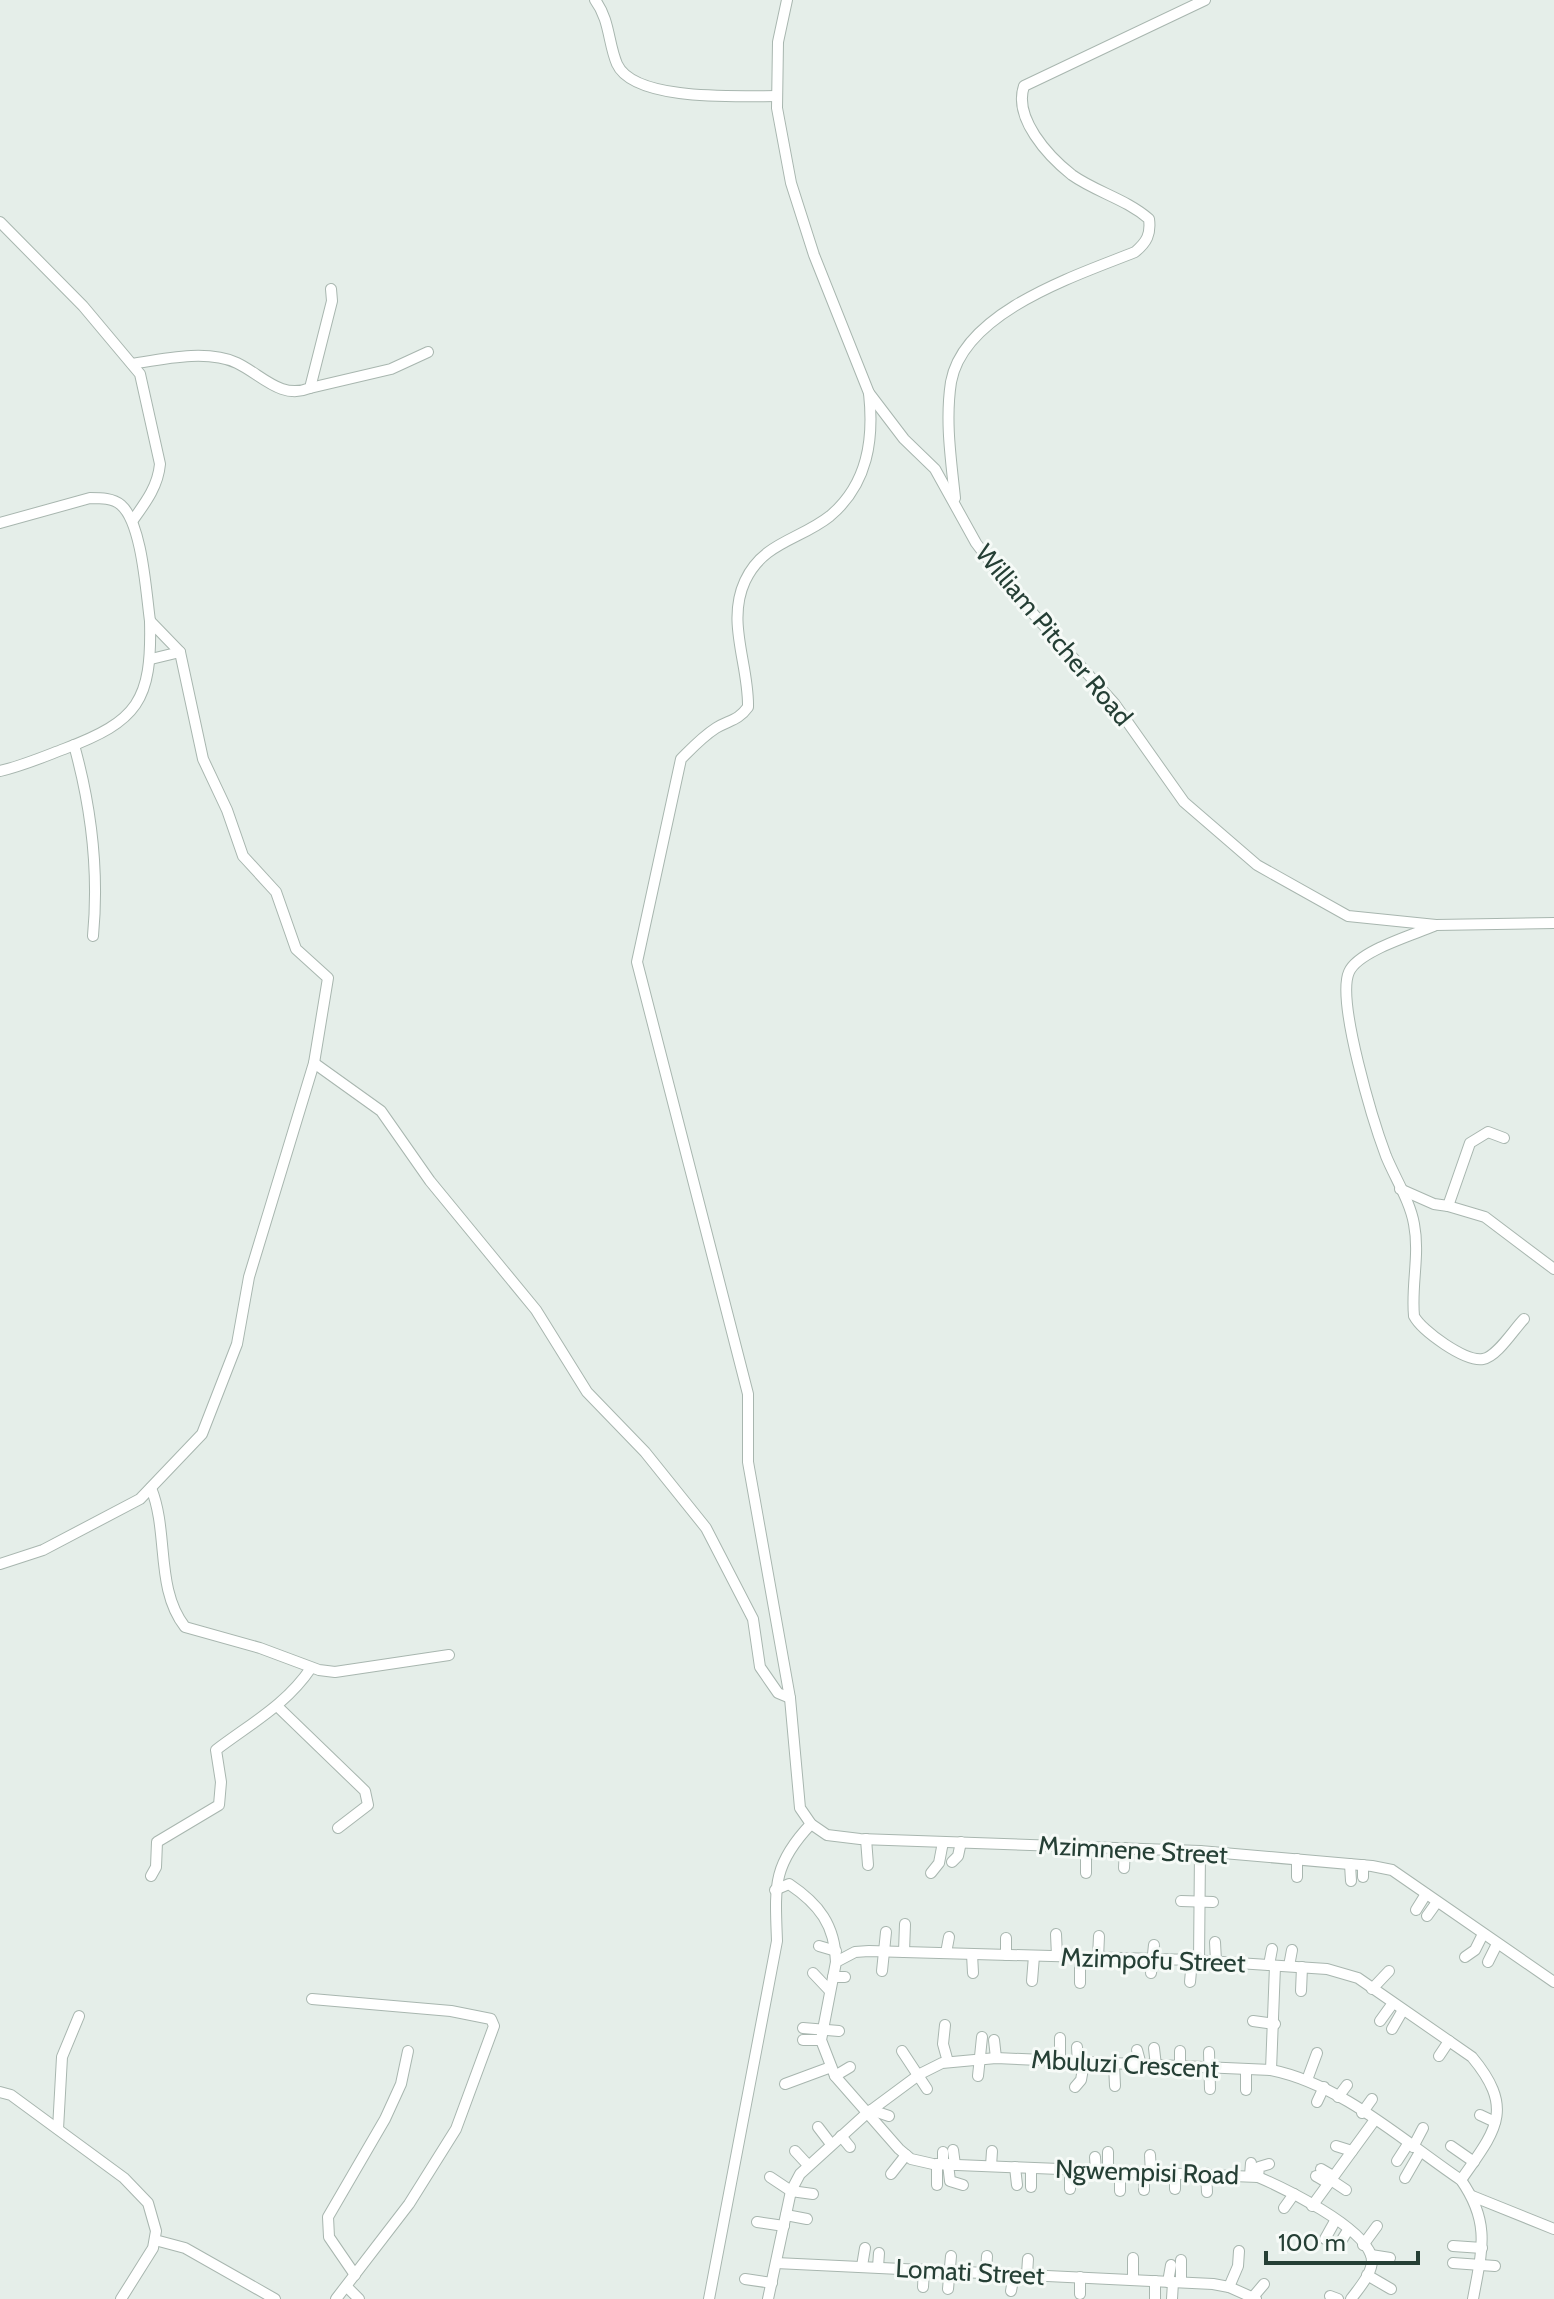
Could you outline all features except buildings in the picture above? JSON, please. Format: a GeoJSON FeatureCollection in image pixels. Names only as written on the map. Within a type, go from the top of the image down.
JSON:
{"type":"FeatureCollection","features":[{"type":"Feature","properties":{"kind":"street"},"geometry":{"type":"LineString","coordinates":[[595,0],[608,24],[616,63],[631,80],[666,91],[777,96]]}},
{"type":"Feature","properties":{"kind":"street","name":"William Pitcher Road"},"geometry":{"type":"LineString","coordinates":[[787,0],[778,42],[777,96],[796,197],[814,255],[869,393],[904,439],[935,469],[955,500],[976,543],[992,565],[1114,703],[1184,802],[1257,865],[1348,916],[1436,925],[1554,923]]}},
{"type":"Feature","properties":{"kind":"street"},"geometry":{"type":"LineString","coordinates":[[955,500],[947,425],[952,378],[967,350],[1006,309],[1034,294],[1135,252],[1145,243],[1150,231],[1149,219],[1139,210],[1073,175],[1043,145],[1022,113],[1024,86],[1205,0]]}},
{"type":"Feature","properties":{"kind":"street"},"geometry":{"type":"LineString","coordinates":[[0,222],[83,306],[140,374],[160,464],[159,477],[151,495],[133,520]]}},
{"type":"Feature","properties":{"kind":"street"},"geometry":{"type":"LineString","coordinates":[[310,388],[332,301],[331,289]]}},
{"type":"Feature","properties":{"kind":"street"},"geometry":{"type":"LineString","coordinates":[[132,364],[172,358],[230,360],[291,393],[391,369],[428,352]]}},
{"type":"Feature","properties":{"kind":"street"},"geometry":{"type":"LineString","coordinates":[[712,2299],[777,1941],[775,1890],[788,1848],[811,1824],[800,1808],[790,1698],[748,1462],[748,1394],[637,962],[681,759],[701,738],[720,726],[732,723],[748,707],[736,613],[744,583],[758,558],[779,542],[830,516],[846,497],[868,457],[873,431],[869,393]]}},
{"type":"Feature","properties":{"kind":"street"},"geometry":{"type":"LineString","coordinates":[[0,523],[104,498],[120,503],[133,520],[150,621],[151,659],[140,696],[123,721],[106,733],[0,771]]}},
{"type":"Feature","properties":{"kind":"street"},"geometry":{"type":"LineString","coordinates":[[0,1564],[43,1550],[140,1499],[202,1434],[237,1344],[249,1277],[314,1063],[328,978],[296,949],[276,892],[243,856],[227,810],[203,759],[180,652],[150,621]]}},
{"type":"Feature","properties":{"kind":"street"},"geometry":{"type":"LineString","coordinates":[[151,659],[180,652]]}},
{"type":"Feature","properties":{"kind":"street"},"geometry":{"type":"LineString","coordinates":[[74,745],[88,795],[95,911],[93,936]]}},
{"type":"Feature","properties":{"kind":"street"},"geometry":{"type":"LineString","coordinates":[[1436,925],[1363,958],[1349,971],[1346,983],[1359,1064],[1385,1153],[1413,1220],[1417,1240],[1413,1306],[1419,1325],[1466,1355],[1480,1359],[1493,1353],[1524,1319]]}},
{"type":"Feature","properties":{"kind":"street"},"geometry":{"type":"LineString","coordinates":[[314,1063],[381,1111],[430,1181],[536,1310],[587,1392],[645,1452],[706,1528],[753,1619],[760,1667],[778,1693],[790,1698]]}},
{"type":"Feature","properties":{"kind":"street"},"geometry":{"type":"LineString","coordinates":[[1448,1206],[1470,1143],[1488,1132],[1504,1138]]}},
{"type":"Feature","properties":{"kind":"street"},"geometry":{"type":"LineString","coordinates":[[1400,1189],[1434,1204],[1485,1217],[1554,1269]]}},
{"type":"Feature","properties":{"kind":"street"},"geometry":{"type":"LineString","coordinates":[[151,1488],[159,1507],[170,1602],[185,1627],[260,1648],[311,1668],[335,1672],[449,1655]]}},
{"type":"Feature","properties":{"kind":"street"},"geometry":{"type":"LineString","coordinates":[[151,1876],[156,1867],[157,1842],[218,1809],[221,1782],[216,1750],[294,1692],[311,1668]]}},
{"type":"Feature","properties":{"kind":"street"},"geometry":{"type":"LineString","coordinates":[[277,1706],[365,1791],[368,1805],[338,1828]]}},
{"type":"Feature","properties":{"kind":"street","name":"Mzimnene Street"},"geometry":{"type":"LineString","coordinates":[[811,1824],[827,1835],[866,1839],[1200,1851],[1392,1870],[1554,1982]]}},
{"type":"Feature","properties":{"kind":"street"},"geometry":{"type":"LineString","coordinates":[[866,1839],[868,1865]]}},
{"type":"Feature","properties":{"kind":"street"},"geometry":{"type":"LineString","coordinates":[[931,1873],[939,1863],[943,1842]]}},
{"type":"Feature","properties":{"kind":"street"},"geometry":{"type":"LineString","coordinates":[[952,1862],[961,1842]]}},
{"type":"Feature","properties":{"kind":"street"},"geometry":{"type":"LineString","coordinates":[[1086,1847],[1086,1873]]}},
{"type":"Feature","properties":{"kind":"street"},"geometry":{"type":"LineString","coordinates":[[1124,1868],[1125,1848]]}},
{"type":"Feature","properties":{"kind":"street"},"geometry":{"type":"LineString","coordinates":[[1190,1982],[1196,1960],[1200,1851]]}},
{"type":"Feature","properties":{"kind":"street"},"geometry":{"type":"LineString","coordinates":[[1297,1859],[1297,1877]]}},
{"type":"Feature","properties":{"kind":"street"},"geometry":{"type":"LineString","coordinates":[[1350,1864],[1351,1881]]}},
{"type":"Feature","properties":{"kind":"street"},"geometry":{"type":"LineString","coordinates":[[1363,1865],[1363,1877]]}},
{"type":"Feature","properties":{"kind":"street"},"geometry":{"type":"LineString","coordinates":[[775,1890],[789,1884],[808,1897],[831,1929],[836,1957],[822,2034],[833,2072],[868,2112],[889,2116]]}},
{"type":"Feature","properties":{"kind":"street"},"geometry":{"type":"LineString","coordinates":[[1416,1910],[1426,1894]]}},
{"type":"Feature","properties":{"kind":"street"},"geometry":{"type":"LineString","coordinates":[[1181,1901],[1213,1902]]}},
{"type":"Feature","properties":{"kind":"street"},"geometry":{"type":"LineString","coordinates":[[1427,1916],[1437,1902]]}},
{"type":"Feature","properties":{"kind":"street"},"geometry":{"type":"LineString","coordinates":[[904,1952],[905,1924]]}},
{"type":"Feature","properties":{"kind":"street"},"geometry":{"type":"LineString","coordinates":[[882,1971],[886,1932]]}},
{"type":"Feature","properties":{"kind":"street"},"geometry":{"type":"LineString","coordinates":[[1056,1934],[1057,1956]]}},
{"type":"Feature","properties":{"kind":"street"},"geometry":{"type":"LineString","coordinates":[[1465,1957],[1475,1950],[1483,1934]]}},
{"type":"Feature","properties":{"kind":"street"},"geometry":{"type":"LineString","coordinates":[[1098,1958],[1099,1936]]}},
{"type":"Feature","properties":{"kind":"street"},"geometry":{"type":"LineString","coordinates":[[946,1953],[949,1937]]}},
{"type":"Feature","properties":{"kind":"street"},"geometry":{"type":"LineString","coordinates":[[1006,1938],[1006,1955]]}},
{"type":"Feature","properties":{"kind":"street"},"geometry":{"type":"LineString","coordinates":[[1215,1942],[1216,1961]]}},
{"type":"Feature","properties":{"kind":"street"},"geometry":{"type":"LineString","coordinates":[[1488,1962],[1497,1944]]}},
{"type":"Feature","properties":{"kind":"street"},"geometry":{"type":"LineString","coordinates":[[1132,1945],[1146,1959],[1151,1973]]}},
{"type":"Feature","properties":{"kind":"street"},"geometry":{"type":"LineString","coordinates":[[1146,1959],[1154,1945]]}},
{"type":"Feature","properties":{"kind":"street"},"geometry":{"type":"LineString","coordinates":[[819,1946],[836,1957]]}},
{"type":"Feature","properties":{"kind":"street"},"geometry":{"type":"LineString","coordinates":[[1271,2070],[1279,2041],[1275,2024],[1272,1949]]}},
{"type":"Feature","properties":{"kind":"street"},"geometry":{"type":"LineString","coordinates":[[1289,1966],[1292,1950]]}},
{"type":"Feature","properties":{"kind":"street","name":"Mzimpofu Street"},"geometry":{"type":"LineString","coordinates":[[836,1957],[855,1952],[946,1953],[1196,1960],[1327,1969],[1358,1978],[1472,2057],[1487,2074],[1498,2096],[1495,2122]]}},
{"type":"Feature","properties":{"kind":"street"},"geometry":{"type":"LineString","coordinates":[[972,1954],[973,1973]]}},
{"type":"Feature","properties":{"kind":"street"},"geometry":{"type":"LineString","coordinates":[[1032,1981],[1034,1956]]}},
{"type":"Feature","properties":{"kind":"street"},"geometry":{"type":"LineString","coordinates":[[1080,1957],[1080,1983]]}},
{"type":"Feature","properties":{"kind":"street"},"geometry":{"type":"LineString","coordinates":[[1301,1991],[1302,1967]]}},
{"type":"Feature","properties":{"kind":"street"},"geometry":{"type":"LineString","coordinates":[[1372,1989],[1389,1971]]}},
{"type":"Feature","properties":{"kind":"street"},"geometry":{"type":"LineString","coordinates":[[813,1973],[830,1991]]}},
{"type":"Feature","properties":{"kind":"street"},"geometry":{"type":"LineString","coordinates":[[833,1977],[845,1977]]}},
{"type":"Feature","properties":{"kind":"street"},"geometry":{"type":"LineString","coordinates":[[312,1999],[451,2011],[494,2022],[456,2129],[409,2204],[348,2288],[336,2299]]}},
{"type":"Feature","properties":{"kind":"street"},"geometry":{"type":"LineString","coordinates":[[1380,2021],[1393,2003]]}},
{"type":"Feature","properties":{"kind":"street"},"geometry":{"type":"LineString","coordinates":[[1392,2029],[1403,2010]]}},
{"type":"Feature","properties":{"kind":"street"},"geometry":{"type":"LineString","coordinates":[[58,2129],[62,2057],[79,2016]]}},
{"type":"Feature","properties":{"kind":"street"},"geometry":{"type":"LineString","coordinates":[[1253,2021],[1275,2024]]}},
{"type":"Feature","properties":{"kind":"street"},"geometry":{"type":"LineString","coordinates":[[945,2025],[943,2044],[948,2062]]}},
{"type":"Feature","properties":{"kind":"street"},"geometry":{"type":"LineString","coordinates":[[803,2034],[839,2031]]}},
{"type":"Feature","properties":{"kind":"street"},"geometry":{"type":"LineString","coordinates":[[978,2076],[982,2037]]}},
{"type":"Feature","properties":{"kind":"street"},"geometry":{"type":"LineString","coordinates":[[1060,2038],[1060,2062]]}},
{"type":"Feature","properties":{"kind":"street"},"geometry":{"type":"LineString","coordinates":[[994,2040],[996,2058]]}},
{"type":"Feature","properties":{"kind":"street"},"geometry":{"type":"LineString","coordinates":[[1439,2056],[1449,2041]]}},
{"type":"Feature","properties":{"kind":"street"},"geometry":{"type":"LineString","coordinates":[[1075,2087],[1081,2080],[1077,2047]]}},
{"type":"Feature","properties":{"kind":"street"},"geometry":{"type":"LineString","coordinates":[[1154,2048],[1156,2066]]}},
{"type":"Feature","properties":{"kind":"street"},"geometry":{"type":"LineString","coordinates":[[1137,2050],[1141,2065]]}},
{"type":"Feature","properties":{"kind":"street"},"geometry":{"type":"LineString","coordinates":[[355,2275],[329,2237],[328,2217],[385,2119],[401,2084],[408,2051]]}},
{"type":"Feature","properties":{"kind":"street"},"geometry":{"type":"LineString","coordinates":[[902,2051],[927,2089]]}},
{"type":"Feature","properties":{"kind":"street"},"geometry":{"type":"LineString","coordinates":[[1180,2051],[1180,2068]]}},
{"type":"Feature","properties":{"kind":"street"},"geometry":{"type":"LineString","coordinates":[[1209,2052],[1210,2089]]}},
{"type":"Feature","properties":{"kind":"street"},"geometry":{"type":"LineString","coordinates":[[1307,2080],[1317,2053]]}},
{"type":"Feature","properties":{"kind":"street","name":"Mbuluzi Crescent"},"geometry":{"type":"LineString","coordinates":[[768,2299],[791,2191],[808,2165],[868,2112],[920,2074],[948,2062],[996,2058],[1271,2070],[1324,2087],[1461,2180],[1472,2196],[1483,2224],[1481,2264],[1473,2299]]}},
{"type":"Feature","properties":{"kind":"street"},"geometry":{"type":"LineString","coordinates":[[1114,2064],[1115,2086]]}},
{"type":"Feature","properties":{"kind":"street"},"geometry":{"type":"LineString","coordinates":[[785,2084],[850,2067]]}},
{"type":"Feature","properties":{"kind":"street"},"geometry":{"type":"LineString","coordinates":[[1246,2070],[1246,2090]]}},
{"type":"Feature","properties":{"kind":"street"},"geometry":{"type":"LineString","coordinates":[[1338,2097],[1347,2085]]}},
{"type":"Feature","properties":{"kind":"street"},"geometry":{"type":"LineString","coordinates":[[1317,2102],[1324,2087]]}},
{"type":"Feature","properties":{"kind":"street"},"geometry":{"type":"LineString","coordinates":[[0,2092],[11,2095],[124,2178],[148,2203],[155,2240],[149,2258],[121,2299]]}},
{"type":"Feature","properties":{"kind":"street"},"geometry":{"type":"LineString","coordinates":[[1362,2113],[1372,2099]]}},
{"type":"Feature","properties":{"kind":"street","name":"Ngwempisi Road"},"geometry":{"type":"LineString","coordinates":[[868,2112],[906,2155],[946,2164],[1031,2168],[1050,2173],[1070,2170],[1254,2177],[1294,2194],[1335,2221],[1371,2255]]}},
{"type":"Feature","properties":{"kind":"street"},"geometry":{"type":"LineString","coordinates":[[1461,2180],[1489,2139],[1495,2122],[1480,2115]]}},
{"type":"Feature","properties":{"kind":"street"},"geometry":{"type":"LineString","coordinates":[[1312,2206],[1374,2121]]}},
{"type":"Feature","properties":{"kind":"street"},"geometry":{"type":"LineString","coordinates":[[818,2127],[831,2144]]}},
{"type":"Feature","properties":{"kind":"street"},"geometry":{"type":"LineString","coordinates":[[1405,2178],[1423,2128]]}},
{"type":"Feature","properties":{"kind":"street"},"geometry":{"type":"LineString","coordinates":[[841,2136],[850,2147]]}},
{"type":"Feature","properties":{"kind":"street"},"geometry":{"type":"LineString","coordinates":[[1336,2146],[1352,2151]]}},
{"type":"Feature","properties":{"kind":"street"},"geometry":{"type":"LineString","coordinates":[[1451,2146],[1474,2162]]}},
{"type":"Feature","properties":{"kind":"street"},"geometry":{"type":"LineString","coordinates":[[1397,2161],[1414,2148]]}},
{"type":"Feature","properties":{"kind":"street"},"geometry":{"type":"LineString","coordinates":[[795,2151],[808,2165]]}},
{"type":"Feature","properties":{"kind":"street"},"geometry":{"type":"LineString","coordinates":[[937,2185],[948,2151]]}},
{"type":"Feature","properties":{"kind":"street"},"geometry":{"type":"LineString","coordinates":[[991,2166],[992,2151]]}},
{"type":"Feature","properties":{"kind":"street"},"geometry":{"type":"LineString","coordinates":[[1108,2152],[1108,2171]]}},
{"type":"Feature","properties":{"kind":"street"},"geometry":{"type":"LineString","coordinates":[[891,2174],[906,2155]]}},
{"type":"Feature","properties":{"kind":"street"},"geometry":{"type":"LineString","coordinates":[[1144,2190],[1150,2155]]}},
{"type":"Feature","properties":{"kind":"street"},"geometry":{"type":"LineString","coordinates":[[1095,2157],[1096,2171]]}},
{"type":"Feature","properties":{"kind":"street"},"geometry":{"type":"LineString","coordinates":[[1251,2163],[1254,2177]]}},
{"type":"Feature","properties":{"kind":"street"},"geometry":{"type":"LineString","coordinates":[[946,2164],[950,2181],[963,2185]]}},
{"type":"Feature","properties":{"kind":"street"},"geometry":{"type":"LineString","coordinates":[[1254,2177],[1259,2167],[1269,2164]]}},
{"type":"Feature","properties":{"kind":"street"},"geometry":{"type":"LineString","coordinates":[[1015,2167],[1017,2185]]}},
{"type":"Feature","properties":{"kind":"street"},"geometry":{"type":"LineString","coordinates":[[1031,2168],[1031,2187]]}},
{"type":"Feature","properties":{"kind":"street"},"geometry":{"type":"LineString","coordinates":[[1070,2170],[1070,2189]]}},
{"type":"Feature","properties":{"kind":"street"},"geometry":{"type":"LineString","coordinates":[[1120,2172],[1120,2191]]}},
{"type":"Feature","properties":{"kind":"street"},"geometry":{"type":"LineString","coordinates":[[1206,2173],[1207,2192]]}},
{"type":"Feature","properties":{"kind":"street"},"geometry":{"type":"LineString","coordinates":[[1318,2173],[1346,2190]]}},
{"type":"Feature","properties":{"kind":"street"},"geometry":{"type":"LineString","coordinates":[[1175,2174],[1175,2189]]}},
{"type":"Feature","properties":{"kind":"street"},"geometry":{"type":"LineString","coordinates":[[770,2177],[791,2191],[813,2194]]}},
{"type":"Feature","properties":{"kind":"street"},"geometry":{"type":"LineString","coordinates":[[1284,2208],[1294,2194]]}},
{"type":"Feature","properties":{"kind":"street"},"geometry":{"type":"LineString","coordinates":[[1472,2196],[1554,2229]]}},
{"type":"Feature","properties":{"kind":"street"},"geometry":{"type":"LineString","coordinates":[[757,2222],[807,2219]]}},
{"type":"Feature","properties":{"kind":"street"},"geometry":{"type":"LineString","coordinates":[[1325,2239],[1335,2221]]}},
{"type":"Feature","properties":{"kind":"street"},"geometry":{"type":"LineString","coordinates":[[1363,2245],[1377,2226]]}},
{"type":"Feature","properties":{"kind":"street"},"geometry":{"type":"LineString","coordinates":[[1337,2248],[1348,2230]]}},
{"type":"Feature","properties":{"kind":"street"},"geometry":{"type":"LineString","coordinates":[[155,2240],[185,2248],[275,2299]]}},
{"type":"Feature","properties":{"kind":"street"},"geometry":{"type":"LineString","coordinates":[[1453,2246],[1482,2248]]}},
{"type":"Feature","properties":{"kind":"street"},"geometry":{"type":"LineString","coordinates":[[862,2266],[865,2248]]}},
{"type":"Feature","properties":{"kind":"street"},"geometry":{"type":"LineString","coordinates":[[1229,2287],[1238,2266],[1239,2251]]}},
{"type":"Feature","properties":{"kind":"street"},"geometry":{"type":"LineString","coordinates":[[878,2267],[879,2253]]}},
{"type":"Feature","properties":{"kind":"street"},"geometry":{"type":"LineString","coordinates":[[1351,2299],[1371,2269],[1371,2255],[1390,2258]]}},
{"type":"Feature","properties":{"kind":"street"},"geometry":{"type":"LineString","coordinates":[[948,2289],[947,2270],[951,2256]]}},
{"type":"Feature","properties":{"kind":"street"},"geometry":{"type":"LineString","coordinates":[[986,2272],[987,2256]]}},
{"type":"Feature","properties":{"kind":"street"},"geometry":{"type":"LineString","coordinates":[[1133,2258],[1133,2280]]}},
{"type":"Feature","properties":{"kind":"street"},"geometry":{"type":"LineString","coordinates":[[1027,2274],[1028,2259]]}},
{"type":"Feature","properties":{"kind":"street"},"geometry":{"type":"LineString","coordinates":[[1172,2299],[1176,2262]]}},
{"type":"Feature","properties":{"kind":"street","name":"Lomati Street"},"geometry":{"type":"LineString","coordinates":[[776,2263],[1174,2282],[1229,2287],[1254,2298]]}},
{"type":"Feature","properties":{"kind":"street"},"geometry":{"type":"LineString","coordinates":[[1453,2263],[1495,2266]]}},
{"type":"Feature","properties":{"kind":"street"},"geometry":{"type":"LineString","coordinates":[[923,2287],[924,2269]]}},
{"type":"Feature","properties":{"kind":"street"},"geometry":{"type":"LineString","coordinates":[[1011,2291],[1014,2274]]}},
{"type":"Feature","properties":{"kind":"street"},"geometry":{"type":"LineString","coordinates":[[1367,2275],[1391,2289]]}},
{"type":"Feature","properties":{"kind":"street"},"geometry":{"type":"LineString","coordinates":[[1080,2277],[1080,2294]]}},
{"type":"Feature","properties":{"kind":"street"},"geometry":{"type":"LineString","coordinates":[[745,2279],[772,2283]]}},
{"type":"Feature","properties":{"kind":"street"},"geometry":{"type":"LineString","coordinates":[[1155,2281],[1155,2299]]}},
{"type":"Feature","properties":{"kind":"street"},"geometry":{"type":"LineString","coordinates":[[1254,2298],[1264,2284]]}},
{"type":"Feature","properties":{"kind":"street"},"geometry":{"type":"LineString","coordinates":[[348,2288],[359,2299]]}}]}
